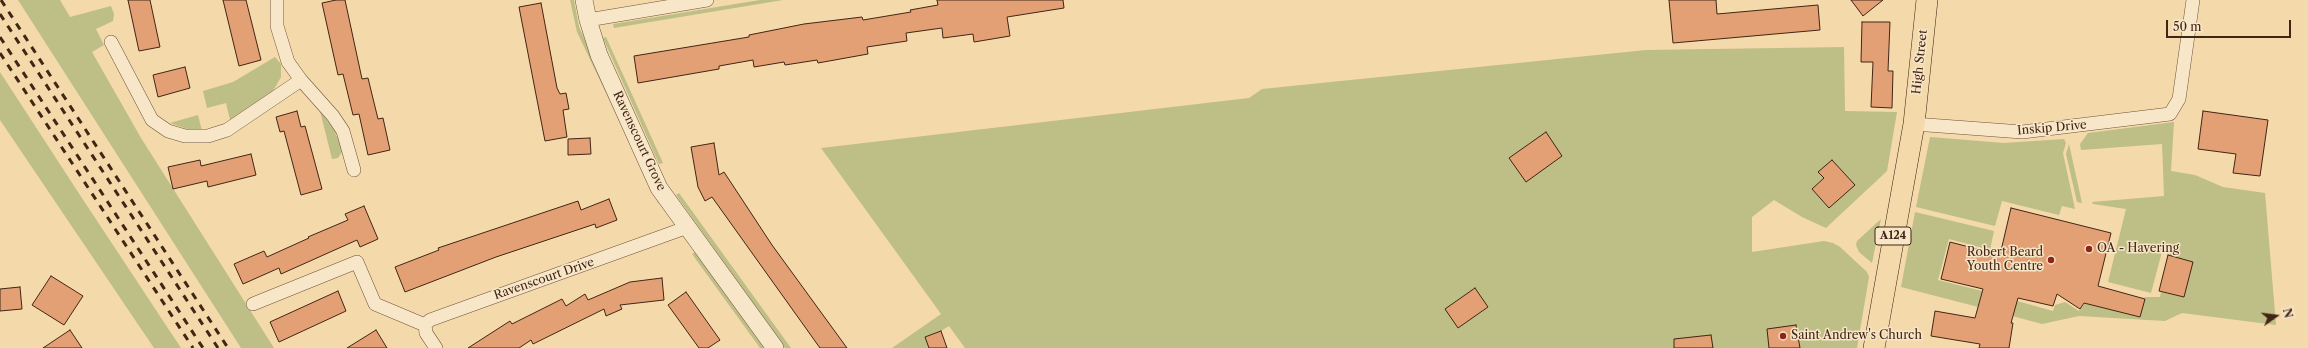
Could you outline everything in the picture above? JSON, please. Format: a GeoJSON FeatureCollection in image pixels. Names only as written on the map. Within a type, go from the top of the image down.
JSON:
{"type":"FeatureCollection","features":[{"type":"Feature","properties":{"kind":"main road","name":"High Street"},"geometry":{"type":"LineString","coordinates":[[1914,124],[1924,2]]}},
{"type":"Feature","properties":{"kind":"main road","name":"A124"},"geometry":{"type":"LineString","coordinates":[[1874,348],[1914,124]]}},
{"type":"Feature","properties":{"kind":"street"},"geometry":{"type":"LineString","coordinates":[[278,0],[277,26],[288,62],[301,80],[333,116],[343,132],[354,170]]}},
{"type":"Feature","properties":{"kind":"street","name":"Ravenscourt Grove"},"geometry":{"type":"LineString","coordinates":[[584,0],[588,20],[599,55],[659,188],[775,348]]}},
{"type":"Feature","properties":{"kind":"street"},"geometry":{"type":"LineString","coordinates":[[588,20],[707,0]]}},
{"type":"Feature","properties":{"kind":"street","name":"Inskip Drive"},"geometry":{"type":"LineString","coordinates":[[1914,124],[2030,131],[2166,116],[2174,111],[2179,99],[2192,0]]}},
{"type":"Feature","properties":{"kind":"street"},"geometry":{"type":"LineString","coordinates":[[111,42],[152,120],[168,131],[186,136],[208,136],[227,130],[301,80]]}},
{"type":"Feature","properties":{"kind":"street","name":"Ravenscourt Drive"},"geometry":{"type":"LineString","coordinates":[[425,325],[430,320],[688,227]]}},
{"type":"Feature","properties":{"kind":"street"},"geometry":{"type":"LineString","coordinates":[[253,304],[357,262],[375,304],[425,325],[426,333],[436,348]]}},
{"type":"Feature","properties":{"kind":"green space"},"geometry":{"type":"Polygon","coordinates":[[[18,0],[60,0],[70,17],[111,6],[114,14],[113,21],[96,29],[104,45],[92,52],[141,138],[274,348],[241,348],[18,0]]]}},
{"type":"Feature","properties":{"kind":"green space"},"geometry":{"type":"Polygon","coordinates":[[[570,0],[574,0],[579,27],[660,202],[658,203],[577,32],[570,0]]]}},
{"type":"Feature","properties":{"kind":"green space"},"geometry":{"type":"Polygon","coordinates":[[[760,0],[783,0],[614,28],[613,24],[760,0]]]}},
{"type":"Feature","properties":{"kind":"green space"},"geometry":{"type":"Polygon","coordinates":[[[606,37],[663,163],[659,164],[603,38],[606,37]]]}},
{"type":"Feature","properties":{"kind":"green space"},"geometry":{"type":"Polygon","coordinates":[[[1844,47],[1845,111],[1897,112],[1887,171],[1826,228],[1802,217],[1774,200],[1752,217],[1752,252],[1824,241],[1833,243],[1840,247],[1867,272],[1869,277],[1857,348],[965,348],[949,326],[926,337],[929,348],[892,348],[941,314],[821,148],[1249,98],[1262,89],[1646,50],[1844,47]]]}},
{"type":"Feature","properties":{"kind":"green space"},"geometry":{"type":"Polygon","coordinates":[[[275,57],[281,64],[281,77],[273,91],[230,120],[226,103],[207,108],[203,91],[233,82],[275,57]]]}},
{"type":"Feature","properties":{"kind":"green space"},"geometry":{"type":"Polygon","coordinates":[[[0,72],[181,348],[154,348],[0,120],[0,72]]]}},
{"type":"Feature","properties":{"kind":"green space"},"geometry":{"type":"Polygon","coordinates":[[[320,111],[334,130],[342,148],[342,152],[338,158],[332,159],[320,111]]]}},
{"type":"Feature","properties":{"kind":"green space"},"geometry":{"type":"Polygon","coordinates":[[[198,115],[202,131],[193,131],[170,123],[198,115]]]}},
{"type":"Feature","properties":{"kind":"green space"},"geometry":{"type":"Polygon","coordinates":[[[2174,122],[2171,171],[2195,175],[2223,187],[2265,193],[2276,325],[2182,313],[2165,321],[2079,316],[2042,324],[2005,314],[2017,301],[2053,311],[2055,305],[2065,302],[2079,311],[2088,299],[2100,307],[2140,317],[2145,297],[2160,297],[2161,292],[2184,297],[2192,262],[2169,256],[2170,250],[2163,248],[2151,293],[2108,282],[2126,209],[2093,204],[2092,202],[2164,196],[2162,144],[2081,150],[2080,144],[2088,133],[2174,122]]]}},
{"type":"Feature","properties":{"kind":"green space"},"geometry":{"type":"Polygon","coordinates":[[[1930,137],[2004,143],[2064,139],[2066,143],[2063,153],[2075,209],[2062,206],[2059,215],[2002,201],[1995,226],[1916,207],[1930,137]]]}},
{"type":"Feature","properties":{"kind":"green space"},"geometry":{"type":"Polygon","coordinates":[[[2069,144],[2082,203],[2077,202],[2066,154],[2069,144]]]}},
{"type":"Feature","properties":{"kind":"green space"},"geometry":{"type":"Polygon","coordinates":[[[679,193],[791,348],[785,348],[676,195],[679,193]]]}},
{"type":"Feature","properties":{"kind":"green space"},"geometry":{"type":"Polygon","coordinates":[[[1915,212],[1994,231],[1990,250],[1949,239],[1938,280],[1990,293],[1981,296],[1979,304],[1986,309],[1901,287],[1915,212]]]}},
{"type":"Feature","properties":{"kind":"green space"},"geometry":{"type":"Polygon","coordinates":[[[1881,219],[1872,263],[1859,252],[1856,245],[1857,241],[1881,219]]]}},
{"type":"Feature","properties":{"kind":"green space"},"geometry":{"type":"Polygon","coordinates":[[[695,252],[764,348],[760,348],[692,254],[695,252]]]}},
{"type":"Feature","properties":{"kind":"building"},"geometry":{"type":"Polygon","coordinates":[[[128,0],[150,0],[160,47],[139,51],[128,0]]]}},
{"type":"Feature","properties":{"kind":"building"},"geometry":{"type":"Polygon","coordinates":[[[223,0],[246,0],[261,60],[239,66],[223,0]]]}},
{"type":"Feature","properties":{"kind":"building"},"geometry":{"type":"Polygon","coordinates":[[[345,0],[362,79],[368,78],[378,119],[383,118],[390,150],[368,155],[359,114],[353,115],[343,74],[338,75],[322,3],[345,0]]]}},
{"type":"Feature","properties":{"kind":"building"},"geometry":{"type":"Polygon","coordinates":[[[937,0],[1063,0],[1064,8],[1007,17],[1010,36],[974,42],[973,34],[943,38],[942,28],[906,33],[907,41],[867,47],[868,54],[818,63],[817,60],[785,65],[784,62],[754,67],[753,60],[719,66],[719,69],[638,83],[634,56],[749,37],[749,35],[804,24],[862,17],[863,20],[911,12],[910,10],[938,5],[937,0]]]}},
{"type":"Feature","properties":{"kind":"building"},"geometry":{"type":"Polygon","coordinates":[[[1669,0],[1716,0],[1717,14],[1818,5],[1820,30],[1673,43],[1669,0]]]}},
{"type":"Feature","properties":{"kind":"building"},"geometry":{"type":"Polygon","coordinates":[[[1851,0],[1883,0],[1863,16],[1851,0]]]}},
{"type":"Feature","properties":{"kind":"building"},"geometry":{"type":"Polygon","coordinates":[[[541,3],[557,88],[560,94],[566,93],[569,109],[563,110],[567,137],[545,141],[519,7],[541,3]]]}},
{"type":"Feature","properties":{"kind":"building"},"geometry":{"type":"Polygon","coordinates":[[[1862,22],[1890,22],[1888,71],[1893,71],[1892,108],[1871,107],[1873,62],[1861,62],[1862,22]]]}},
{"type":"Feature","properties":{"kind":"building"},"geometry":{"type":"Polygon","coordinates":[[[185,67],[190,88],[158,97],[153,75],[185,67]]]}},
{"type":"Feature","properties":{"kind":"building"},"geometry":{"type":"Polygon","coordinates":[[[297,111],[301,127],[305,126],[322,189],[301,195],[284,131],[280,132],[276,117],[297,111]]]}},
{"type":"Feature","properties":{"kind":"building"},"geometry":{"type":"Polygon","coordinates":[[[2203,111],[2268,120],[2260,176],[2233,173],[2236,154],[2198,149],[2203,111]]]}},
{"type":"Feature","properties":{"kind":"building"},"geometry":{"type":"Polygon","coordinates":[[[1546,132],[1562,156],[1526,182],[1509,158],[1546,132]]]}},
{"type":"Feature","properties":{"kind":"building"},"geometry":{"type":"Polygon","coordinates":[[[590,138],[591,154],[568,155],[568,139],[590,138]]]}},
{"type":"Feature","properties":{"kind":"building"},"geometry":{"type":"Polygon","coordinates":[[[714,143],[719,175],[724,172],[772,245],[847,348],[820,348],[712,197],[705,201],[698,187],[691,147],[714,143]]]}},
{"type":"Feature","properties":{"kind":"building"},"geometry":{"type":"Polygon","coordinates":[[[251,154],[256,175],[208,187],[207,181],[173,189],[168,167],[200,160],[201,166],[251,154]]]}},
{"type":"Feature","properties":{"kind":"building"},"geometry":{"type":"Polygon","coordinates":[[[1832,160],[1855,185],[1829,208],[1812,189],[1824,178],[1818,172],[1832,160]]]}},
{"type":"Feature","properties":{"kind":"building"},"geometry":{"type":"Polygon","coordinates":[[[609,199],[617,220],[596,228],[595,224],[496,257],[405,292],[395,267],[439,250],[438,248],[578,201],[581,210],[609,199]]]}},
{"type":"Feature","properties":{"kind":"building"},"geometry":{"type":"Polygon","coordinates":[[[364,206],[378,239],[360,247],[357,240],[281,274],[279,268],[243,284],[234,264],[264,251],[267,257],[348,220],[345,214],[364,206]]]}},
{"type":"Feature","properties":{"kind":"building","name":"Robert Beard Youth Centre"},"geometry":{"type":"Polygon","coordinates":[[[2011,208],[2111,233],[2098,286],[2145,299],[2140,317],[2084,303],[2080,309],[2057,294],[2053,306],[2018,298],[2011,323],[2013,323],[2009,348],[1979,348],[1980,344],[1931,336],[1935,311],[1975,318],[1983,289],[1941,279],[1950,242],[2000,255],[2011,208]]]}},
{"type":"Feature","properties":{"kind":"building"},"geometry":{"type":"Polygon","coordinates":[[[2168,255],[2193,262],[2184,297],[2159,291],[2168,255]]]}},
{"type":"Feature","properties":{"kind":"building"},"geometry":{"type":"Polygon","coordinates":[[[51,276],[83,296],[64,325],[32,305],[51,276]]]}},
{"type":"Feature","properties":{"kind":"building"},"geometry":{"type":"Polygon","coordinates":[[[662,278],[664,300],[620,305],[622,309],[606,316],[604,309],[533,344],[531,340],[519,348],[468,348],[510,321],[512,324],[562,299],[566,306],[585,294],[588,300],[630,282],[662,278]]]}},
{"type":"Feature","properties":{"kind":"building"},"geometry":{"type":"Polygon","coordinates":[[[20,287],[22,309],[0,311],[0,289],[20,287]]]}},
{"type":"Feature","properties":{"kind":"building"},"geometry":{"type":"Polygon","coordinates":[[[1475,288],[1488,307],[1458,328],[1445,309],[1475,288]]]}},
{"type":"Feature","properties":{"kind":"building"},"geometry":{"type":"Polygon","coordinates":[[[338,291],[346,311],[279,342],[270,322],[338,291]]]}},
{"type":"Feature","properties":{"kind":"building"},"geometry":{"type":"Polygon","coordinates":[[[686,292],[720,340],[708,348],[699,348],[668,305],[686,292]]]}},
{"type":"Feature","properties":{"kind":"building","name":"Saint Andrew's Church"},"geometry":{"type":"Polygon","coordinates":[[[1796,325],[1800,348],[1769,348],[1767,329],[1796,325]]]}},
{"type":"Feature","properties":{"kind":"building"},"geometry":{"type":"Polygon","coordinates":[[[70,330],[82,348],[43,348],[70,330]]]}},
{"type":"Feature","properties":{"kind":"building"},"geometry":{"type":"Polygon","coordinates":[[[376,330],[387,348],[347,348],[376,330]]]}},
{"type":"Feature","properties":{"kind":"building"},"geometry":{"type":"Polygon","coordinates":[[[941,331],[947,348],[929,348],[925,337],[941,331]]]}},
{"type":"Feature","properties":{"kind":"building"},"geometry":{"type":"Polygon","coordinates":[[[1711,335],[1713,348],[1674,348],[1674,339],[1711,335]]]}},
{"type":"Feature","properties":{"kind":"railway"},"geometry":{"type":"LineString","coordinates":[[1,0],[228,348]]}},
{"type":"Feature","properties":{"kind":"railway"},"geometry":{"type":"LineString","coordinates":[[0,14],[218,348]]}},
{"type":"Feature","properties":{"kind":"railway"},"geometry":{"type":"LineString","coordinates":[[0,37],[203,348]]}},
{"type":"Feature","properties":{"kind":"railway"},"geometry":{"type":"LineString","coordinates":[[0,53],[193,348]]}},
{"type":"Feature","properties":{"kind":"place","name":"OA - Havering"},"geometry":{"type":"Point","coordinates":[2089,249]}},
{"type":"Feature","properties":{"kind":"place","name":"Robert Beard Youth Centre"},"geometry":{"type":"Point","coordinates":[2051,260]}},
{"type":"Feature","properties":{"kind":"place","name":"Saint Andrew's Church"},"geometry":{"type":"Point","coordinates":[1783,336]}}]}
